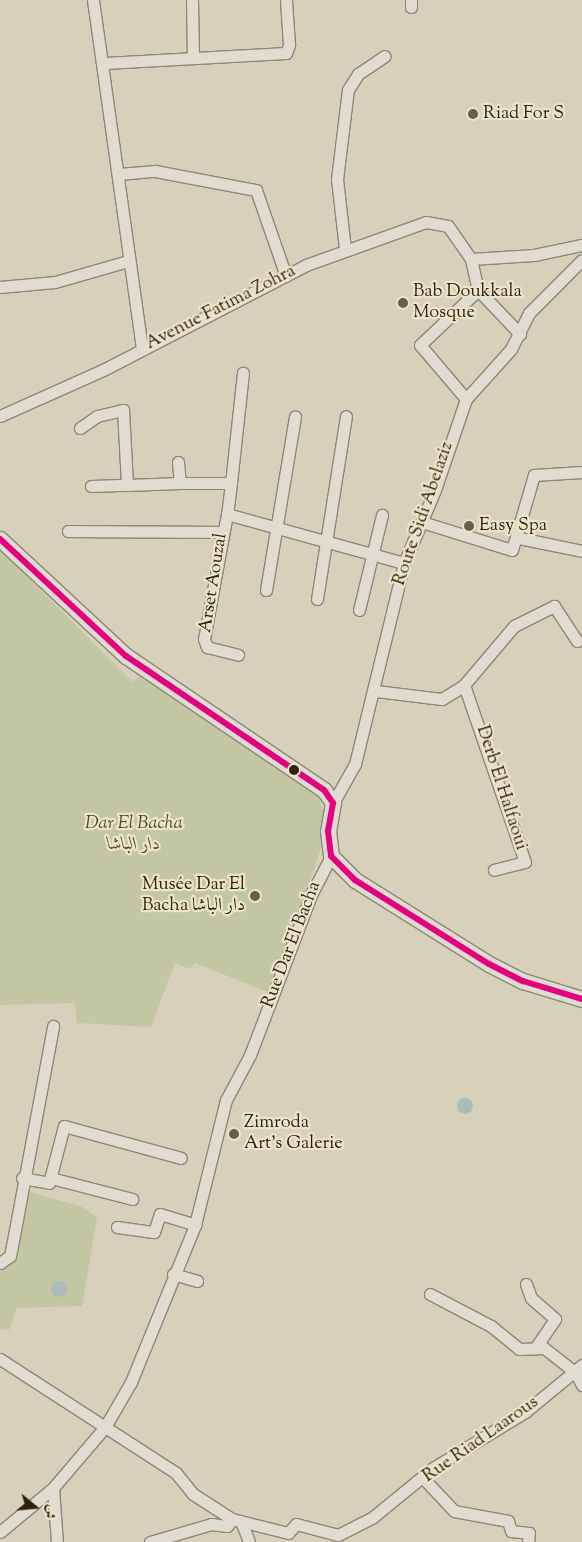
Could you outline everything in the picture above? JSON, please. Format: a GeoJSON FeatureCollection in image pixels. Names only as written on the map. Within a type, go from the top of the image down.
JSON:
{"type":"FeatureCollection","features":[{"type":"Feature","properties":{"kind":"street"},"geometry":{"type":"LineString","coordinates":[[93,0],[105,63],[128,262],[142,349]]}},
{"type":"Feature","properties":{"kind":"street"},"geometry":{"type":"LineString","coordinates":[[192,0],[193,57]]}},
{"type":"Feature","properties":{"kind":"street"},"geometry":{"type":"LineString","coordinates":[[105,63],[286,53],[289,45],[286,0]]}},
{"type":"Feature","properties":{"kind":"street"},"geometry":{"type":"LineString","coordinates":[[345,249],[337,180],[348,90],[358,74],[386,56]]}},
{"type":"Feature","properties":{"kind":"street"},"geometry":{"type":"LineString","coordinates":[[119,174],[155,171],[256,190],[286,276]]}},
{"type":"Feature","properties":{"kind":"street","name":"Avenue Fatima Zohra"},"geometry":{"type":"LineString","coordinates":[[0,416],[142,349],[286,276],[345,249],[432,220],[448,226],[470,259]]}},
{"type":"Feature","properties":{"kind":"street"},"geometry":{"type":"LineString","coordinates":[[520,334],[478,290],[470,259],[534,255],[582,245]]}},
{"type":"Feature","properties":{"kind":"street","name":"Route Sidi Abelaziz"},"geometry":{"type":"LineString","coordinates":[[333,804],[355,764],[376,692],[404,563],[422,522],[466,399],[520,334],[530,313],[582,260]]}},
{"type":"Feature","properties":{"kind":"street"},"geometry":{"type":"LineString","coordinates":[[0,288],[54,282],[128,262]]}},
{"type":"Feature","properties":{"kind":"street"},"geometry":{"type":"LineString","coordinates":[[466,399],[420,343],[478,290]]}},
{"type":"Feature","properties":{"kind":"street","name":"Arset Aouzal"},"geometry":{"type":"LineString","coordinates":[[238,655],[212,648],[204,639],[222,532],[227,514],[243,373]]}},
{"type":"Feature","properties":{"kind":"street"},"geometry":{"type":"LineString","coordinates":[[80,428],[97,416],[123,410],[127,486]]}},
{"type":"Feature","properties":{"kind":"street"},"geometry":{"type":"LineString","coordinates":[[266,590],[295,416]]}},
{"type":"Feature","properties":{"kind":"street"},"geometry":{"type":"LineString","coordinates":[[317,599],[326,540],[341,472],[346,416]]}},
{"type":"Feature","properties":{"kind":"street"},"geometry":{"type":"LineString","coordinates":[[178,462],[180,483]]}},
{"type":"Feature","properties":{"kind":"street"},"geometry":{"type":"LineString","coordinates":[[422,522],[504,550],[512,550],[519,538],[534,475],[582,472]]}},
{"type":"Feature","properties":{"kind":"street"},"geometry":{"type":"LineString","coordinates":[[91,486],[231,483]]}},
{"type":"Feature","properties":{"kind":"street","name":"Arset Aouzal"},"geometry":{"type":"LineString","coordinates":[[227,514],[276,526],[404,563]]}},
{"type":"Feature","properties":{"kind":"street"},"geometry":{"type":"LineString","coordinates":[[359,610],[382,515]]}},
{"type":"Feature","properties":{"kind":"street"},"geometry":{"type":"LineString","coordinates":[[68,531],[222,532]]}},
{"type":"Feature","properties":{"kind":"street"},"geometry":{"type":"LineString","coordinates":[[519,538],[582,551]]}},
{"type":"Feature","properties":{"kind":"street"},"geometry":{"type":"LineString","coordinates":[[0,539],[126,656],[310,779],[333,804],[328,831],[331,856],[355,880],[489,964],[523,981],[582,999]]}},
{"type":"Feature","properties":{"kind":"street"},"geometry":{"type":"LineString","coordinates":[[376,692],[442,699],[464,685],[514,626],[554,606],[577,641]]}},
{"type":"Feature","properties":{"kind":"street","name":"Derb El Halfaoui"},"geometry":{"type":"LineString","coordinates":[[464,685],[525,862],[494,870]]}},
{"type":"Feature","properties":{"kind":"street","name":"Rue Dar El Bacha"},"geometry":{"type":"LineString","coordinates":[[0,1532],[53,1488],[105,1427],[151,1340],[173,1274],[195,1225],[226,1100],[250,1055],[312,893],[331,856]]}},
{"type":"Feature","properties":{"kind":"street"},"geometry":{"type":"LineString","coordinates":[[0,1262],[10,1256],[22,1178],[53,1026]]}},
{"type":"Feature","properties":{"kind":"street"},"geometry":{"type":"LineString","coordinates":[[22,1178],[46,1185],[51,1178],[64,1126],[181,1158]]}},
{"type":"Feature","properties":{"kind":"street"},"geometry":{"type":"LineString","coordinates":[[51,1178],[132,1200]]}},
{"type":"Feature","properties":{"kind":"street"},"geometry":{"type":"LineString","coordinates":[[117,1227],[154,1232],[160,1214],[195,1225]]}},
{"type":"Feature","properties":{"kind":"street"},"geometry":{"type":"LineString","coordinates":[[173,1274],[197,1280]]}},
{"type":"Feature","properties":{"kind":"street"},"geometry":{"type":"LineString","coordinates":[[526,1284],[531,1298],[555,1319],[536,1347]]}},
{"type":"Feature","properties":{"kind":"street"},"geometry":{"type":"LineString","coordinates":[[430,1294],[492,1326],[519,1349],[536,1347],[578,1368],[582,1385]]}},
{"type":"Feature","properties":{"kind":"street"},"geometry":{"type":"LineString","coordinates":[[0,1359],[176,1473],[193,1494],[236,1520],[249,1542]]}},
{"type":"Feature","properties":{"kind":"street","name":"Rue Riad Laarous"},"geometry":{"type":"LineString","coordinates":[[236,1520],[288,1533],[296,1524],[338,1535],[373,1517],[424,1479],[433,1468],[525,1412],[578,1368]]}},
{"type":"Feature","properties":{"kind":"street"},"geometry":{"type":"LineString","coordinates":[[424,1479],[454,1512],[508,1520],[511,1531],[530,1533],[528,1542]]}},
{"type":"Feature","properties":{"kind":"street"},"geometry":{"type":"LineString","coordinates":[[53,1488],[57,1542]]}},
{"type":"Feature","properties":{"kind":"street"},"geometry":{"type":"LineString","coordinates":[[150,1542],[211,1524],[227,1526],[236,1520]]}},
{"type":"Feature","properties":{"kind":"green space","name":"Dar El Bacha دار الباشا"},"geometry":{"type":"Polygon","coordinates":[[[0,550],[133,682],[139,676],[317,790],[324,815],[322,845],[273,994],[195,963],[190,969],[175,963],[151,1027],[77,1023],[75,1003],[0,1005],[0,550]]]}},
{"type":"Feature","properties":{"kind":"green space"},"geometry":{"type":"Polygon","coordinates":[[[25,1191],[80,1206],[97,1217],[82,1306],[17,1308],[9,1330],[0,1329],[0,1265],[7,1261],[25,1191]]]}},
{"type":"Feature","properties":{"kind":"shaded area"},"geometry":{"type":"Polygon","coordinates":[[[462,1098],[468,1098],[473,1103],[471,1112],[462,1114],[457,1109],[457,1103],[462,1098]]]}},
{"type":"Feature","properties":{"kind":"shaded area"},"geometry":{"type":"Polygon","coordinates":[[[59,1281],[65,1283],[67,1289],[65,1295],[59,1297],[53,1295],[51,1289],[53,1283],[59,1281]]]}},
{"type":"Feature","properties":{"kind":"transit line"},"geometry":{"type":"LineString","coordinates":[[0,539],[126,656],[324,790],[333,803],[328,831],[331,856],[355,880],[489,964],[523,981],[582,999]]}},
{"type":"Feature","properties":{"kind":"place","name":"Riad For S"},"geometry":{"type":"Point","coordinates":[473,114]}},
{"type":"Feature","properties":{"kind":"place","name":"Bab Doukkala Mosque"},"geometry":{"type":"Point","coordinates":[403,303]}},
{"type":"Feature","properties":{"kind":"place","name":"Easy Spa"},"geometry":{"type":"Point","coordinates":[469,526]}},
{"type":"Feature","properties":{"kind":"place","name":"Musée Dar El Bacha دار الباشا"},"geometry":{"type":"Point","coordinates":[255,896]}},
{"type":"Feature","properties":{"kind":"place","name":"Zimroda Art's Galerie"},"geometry":{"type":"Point","coordinates":[234,1134]}}]}
